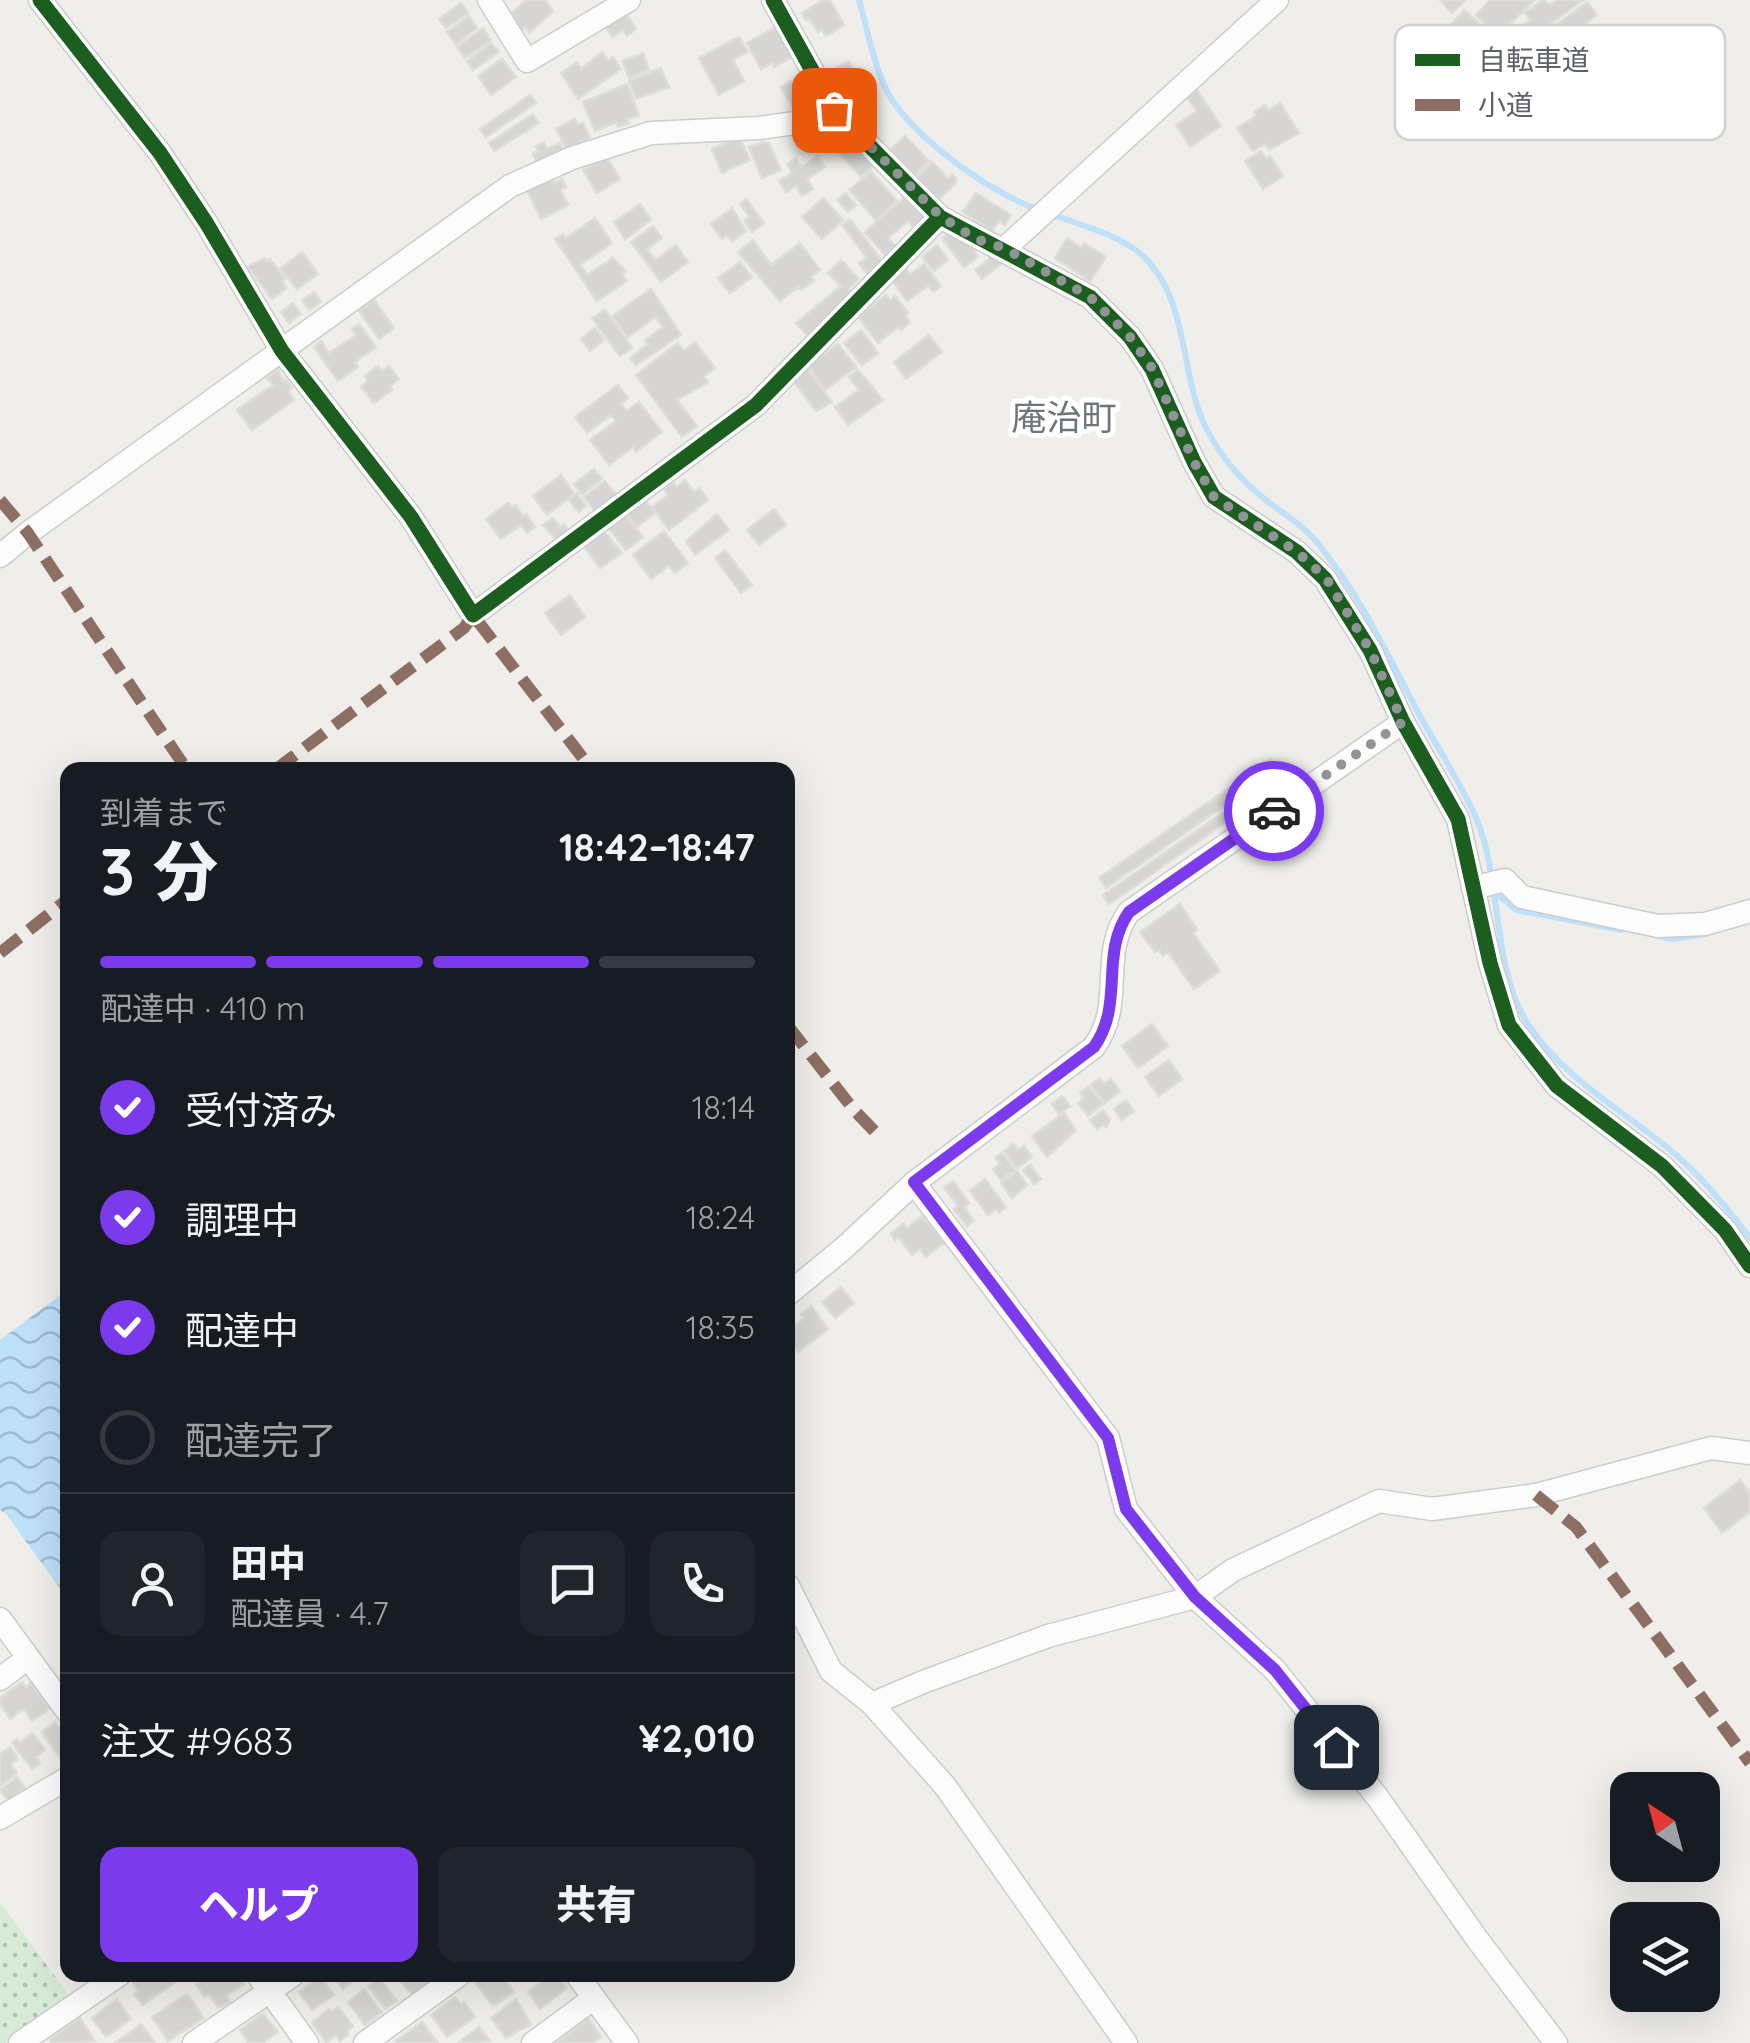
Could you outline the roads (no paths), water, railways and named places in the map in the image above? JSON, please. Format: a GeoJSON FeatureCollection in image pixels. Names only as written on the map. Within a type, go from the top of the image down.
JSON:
{"type":"FeatureCollection","features":[{"type":"Feature","properties":{"kind":"street"},"geometry":{"type":"LineString","coordinates":[[40,0],[160,153],[282,350],[410,517],[473,615],[756,405],[940,216]]}},
{"type":"Feature","properties":{"kind":"street"},"geometry":{"type":"LineString","coordinates":[[489,0],[528,61],[620,2]]}},
{"type":"Feature","properties":{"kind":"street"},"geometry":{"type":"LineString","coordinates":[[773,0],[834,110],[940,216],[976,239],[1004,248],[1090,297],[1130,337],[1152,368],[1214,497],[1297,552],[1326,578],[1370,650],[1403,722],[1458,820],[1490,963],[1509,1025],[1557,1086],[1662,1166],[1726,1230],[1750,1266]]}},
{"type":"Feature","properties":{"kind":"street"},"geometry":{"type":"LineString","coordinates":[[1004,248],[1277,0]]}},
{"type":"Feature","properties":{"kind":"street"},"geometry":{"type":"LineString","coordinates":[[0,556],[510,186],[572,158],[651,133],[759,128],[809,121],[834,110]]}},
{"type":"Feature","properties":{"kind":"street"},"geometry":{"type":"LineString","coordinates":[[795,1288],[914,1182],[1094,1047],[1109,1020],[1113,944],[1129,912],[1403,722]]}},
{"type":"Feature","properties":{"kind":"street"},"geometry":{"type":"LineString","coordinates":[[1472,888],[1504,880],[1515,892],[1534,900],[1658,926],[1705,924],[1750,911]]}},
{"type":"Feature","properties":{"kind":"street"},"geometry":{"type":"LineString","coordinates":[[914,1182],[1108,1438],[1126,1509],[1195,1597],[1275,1670],[1378,1798],[1476,1939],[1556,2043]]}},
{"type":"Feature","properties":{"kind":"street"},"geometry":{"type":"LineString","coordinates":[[872,1704],[1048,1636],[1195,1597],[1233,1570],[1379,1501],[1432,1508],[1536,1495],[1711,1448],[1750,1453]]}},
{"type":"Feature","properties":{"kind":"street"},"geometry":{"type":"LineString","coordinates":[[795,1600],[831,1671],[872,1704],[945,1786],[1126,2043]]}},
{"type":"Feature","properties":{"kind":"street"},"geometry":{"type":"LineString","coordinates":[[0,1619],[60,1701]]}},
{"type":"Feature","properties":{"kind":"street"},"geometry":{"type":"LineString","coordinates":[[0,1679],[28,1658]]}},
{"type":"Feature","properties":{"kind":"street"},"geometry":{"type":"LineString","coordinates":[[0,1818],[60,1783]]}},
{"type":"Feature","properties":{"kind":"street"},"geometry":{"type":"LineString","coordinates":[[20,2043],[110,1982]]}},
{"type":"Feature","properties":{"kind":"street"},"geometry":{"type":"LineString","coordinates":[[365,2043],[449,1982]]}},
{"type":"Feature","properties":{"kind":"street"},"geometry":{"type":"LineString","coordinates":[[582,1982],[628,2043]]}},
{"type":"Feature","properties":{"kind":"street"},"geometry":{"type":"LineString","coordinates":[[194,2043],[264,1984],[307,2043]]}},
{"type":"Feature","properties":{"kind":"street"},"geometry":{"type":"LineString","coordinates":[[534,2043],[594,1998]]}},
{"type":"Feature","properties":{"kind":"water"},"geometry":{"type":"Polygon","coordinates":[[[60,1295],[60,1588],[0,1510],[0,1340],[60,1295]]]}},
{"type":"Feature","properties":{"kind":"waterway"},"geometry":{"type":"LineString","coordinates":[[859,0],[883,83],[909,121],[972,174],[1037,209]]}},
{"type":"Feature","properties":{"kind":"waterway"},"geometry":{"type":"LineString","coordinates":[[1048,213],[1123,242],[1159,274],[1176,316],[1197,406],[1211,437],[1248,485],[1314,539],[1361,606],[1477,820],[1485,844],[1508,978],[1528,1024],[1575,1077],[1691,1169],[1750,1238]]}},
{"type":"Feature","properties":{"kind":"waterway"},"geometry":{"type":"LineString","coordinates":[[1494,891],[1516,910],[1622,930]]}},
{"type":"Feature","properties":{"kind":"waterway"},"geometry":{"type":"LineString","coordinates":[[1659,936],[1672,939],[1706,934]]}},
{"type":"Feature","properties":{"kind":"district","name":"庵治町"},"geometry":{"type":"Point","coordinates":[1064,418]}}]}
